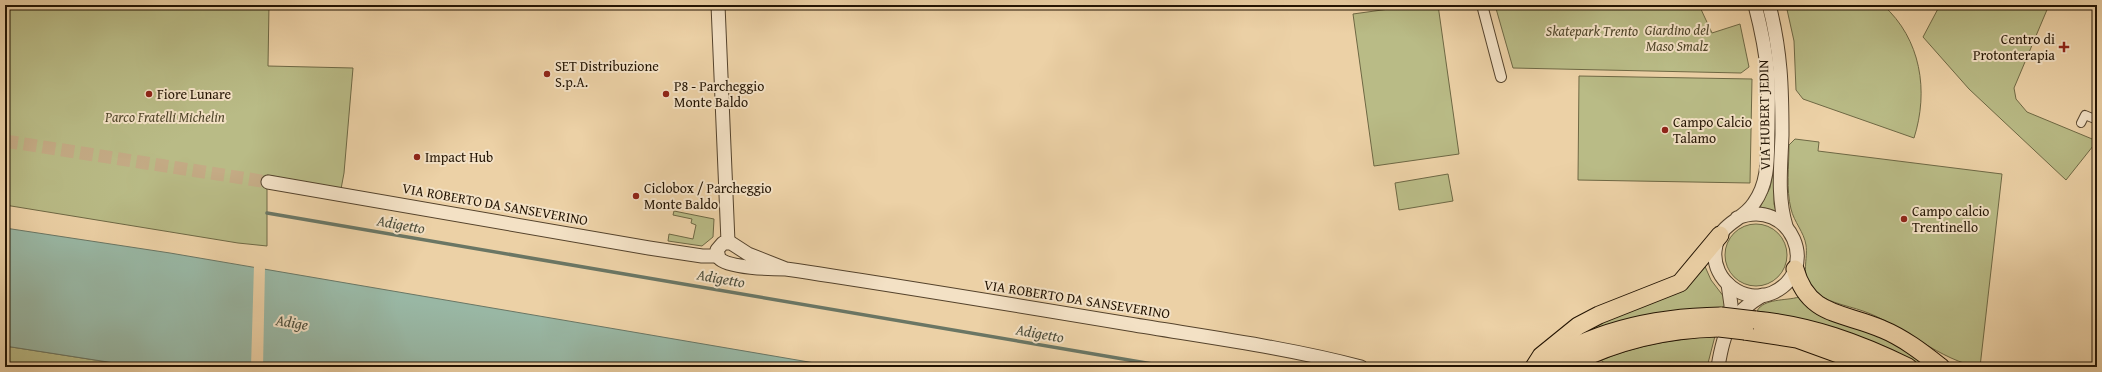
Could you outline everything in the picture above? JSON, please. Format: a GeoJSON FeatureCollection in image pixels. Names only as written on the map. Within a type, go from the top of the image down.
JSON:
{"type":"FeatureCollection","features":[{"type":"Feature","properties":{"kind":"highway"},"geometry":{"type":"LineString","coordinates":[[1534,367],[1541,356],[1578,326],[1599,314],[1680,283],[1720,235]]}},
{"type":"Feature","properties":{"kind":"highway"},"geometry":{"type":"LineString","coordinates":[[1795,269],[1803,292],[1822,308],[1883,329],[1910,344],[1941,367]]}},
{"type":"Feature","properties":{"kind":"highway"},"geometry":{"type":"LineString","coordinates":[[1539,367],[1576,347],[1612,332],[1668,319],[1723,322],[1750,326],[1797,339],[1874,367]]}},
{"type":"Feature","properties":{"kind":"highway"},"geometry":{"type":"LineString","coordinates":[[1565,367],[1602,350],[1653,335],[1723,322]]}},
{"type":"Feature","properties":{"kind":"highway"},"geometry":{"type":"LineString","coordinates":[[1750,326],[1800,326],[1857,343],[1908,367]]}},
{"type":"Feature","properties":{"kind":"street"},"geometry":{"type":"LineString","coordinates":[[718,5],[731,244]]}},
{"type":"Feature","properties":{"kind":"street"},"geometry":{"type":"LineString","coordinates":[[1482,5],[1501,77]]}},
{"type":"Feature","properties":{"kind":"street","name":"VIA HUBERT JEDIN"},"geometry":{"type":"LineString","coordinates":[[1720,235],[1724,228],[1754,205],[1763,187],[1767,168],[1768,76],[1761,29],[1755,5]]}},
{"type":"Feature","properties":{"kind":"street","name":"VIA HUBERT JEDIN"},"geometry":{"type":"LineString","coordinates":[[1769,5],[1780,55],[1782,92],[1781,198],[1786,226],[1796,243],[1797,256],[1795,269]]}},
{"type":"Feature","properties":{"kind":"street"},"geometry":{"type":"LineString","coordinates":[[2081,123],[2085,115],[2097,120]]}},
{"type":"Feature","properties":{"kind":"street","name":"VIA ROBERTO DA SANSEVERINO"},"geometry":{"type":"LineString","coordinates":[[268,182],[649,248],[702,256],[717,256],[720,260],[729,263],[768,270],[786,269],[1233,341],[1322,357],[1361,367]]}},
{"type":"Feature","properties":{"kind":"street","name":"VIA HUBERT JEDIN"},"geometry":{"type":"LineString","coordinates":[[1737,218],[1745,215],[1762,214],[1776,218],[1786,226]]}},
{"type":"Feature","properties":{"kind":"street"},"geometry":{"type":"LineString","coordinates":[[1720,235],[1717,243],[1715,258],[1719,272],[1728,284],[1744,294],[1763,295]]}},
{"type":"Feature","properties":{"kind":"street"},"geometry":{"type":"LineString","coordinates":[[717,256],[718,247],[723,243],[731,244],[737,249],[737,255],[734,260],[729,263]]}},
{"type":"Feature","properties":{"kind":"street","name":"VIA ROBERTO DA SANSEVERINO"},"geometry":{"type":"LineString","coordinates":[[731,244],[748,254],[786,269]]}},
{"type":"Feature","properties":{"kind":"street"},"geometry":{"type":"LineString","coordinates":[[1723,322],[1748,304],[1782,286],[1795,269]]}},
{"type":"Feature","properties":{"kind":"street"},"geometry":{"type":"LineString","coordinates":[[1718,367],[1723,340],[1723,322],[1731,304],[1728,284]]}},
{"type":"Feature","properties":{"kind":"green space","name":"Parco Fratelli Michelin"},"geometry":{"type":"Polygon","coordinates":[[[5,5],[269,5],[268,66],[353,68],[344,173],[341,189],[267,175],[267,246],[238,243],[5,205],[5,5]]]}},
{"type":"Feature","properties":{"kind":"green space"},"geometry":{"type":"Polygon","coordinates":[[[1418,5],[1438,5],[1459,154],[1374,166],[1353,14],[1418,5]]]}},
{"type":"Feature","properties":{"kind":"green space","name":"Giardino del Maso Smalz"},"geometry":{"type":"Polygon","coordinates":[[[1495,5],[1699,5],[1712,33],[1740,24],[1749,67],[1741,73],[1513,68],[1495,5]]]}},
{"type":"Feature","properties":{"kind":"green space"},"geometry":{"type":"Polygon","coordinates":[[[1786,5],[1883,5],[1896,19],[1906,34],[1918,67],[1921,84],[1921,102],[1919,120],[1914,138],[1803,99],[1796,90],[1794,41],[1786,5]]]}},
{"type":"Feature","properties":{"kind":"green space"},"geometry":{"type":"Polygon","coordinates":[[[1940,5],[2049,5],[2014,88],[2016,99],[2027,112],[2097,141],[2066,180],[1969,89],[1923,37],[1940,5]]]}},
{"type":"Feature","properties":{"kind":"green space","name":"Campo Calcio Talamo"},"geometry":{"type":"Polygon","coordinates":[[[1579,76],[1752,79],[1750,183],[1578,180],[1579,76]]]}},
{"type":"Feature","properties":{"kind":"green space","name":"Campo calcio Trentinello"},"geometry":{"type":"Polygon","coordinates":[[[1795,139],[1819,142],[1818,151],[2002,174],[1980,367],[1966,364],[1936,351],[1877,317],[1828,300],[1811,287],[1806,277],[1805,240],[1792,214],[1789,201],[1789,145],[1795,139]]]}},
{"type":"Feature","properties":{"kind":"green space"},"geometry":{"type":"Polygon","coordinates":[[[1773,172],[1775,172],[1774,204],[1776,211],[1760,207],[1770,188],[1773,172]]]}},
{"type":"Feature","properties":{"kind":"green space"},"geometry":{"type":"Polygon","coordinates":[[[1448,174],[1453,201],[1399,210],[1395,183],[1448,174]]]}},
{"type":"Feature","properties":{"kind":"green space"},"geometry":{"type":"Polygon","coordinates":[[[674,211],[714,219],[713,237],[702,246],[668,241],[669,234],[693,239],[696,225],[691,223],[692,219],[673,215],[674,211]]]}},
{"type":"Feature","properties":{"kind":"green space"},"geometry":{"type":"Polygon","coordinates":[[[1750,224],[1762,224],[1778,233],[1785,243],[1787,255],[1785,267],[1778,277],[1762,286],[1750,286],[1739,281],[1730,272],[1725,261],[1725,249],[1730,238],[1739,229],[1750,224]]]}},
{"type":"Feature","properties":{"kind":"green space"},"geometry":{"type":"Polygon","coordinates":[[[1703,262],[1711,280],[1724,297],[1725,308],[1562,344],[1703,262]]]}},
{"type":"Feature","properties":{"kind":"green space"},"geometry":{"type":"Polygon","coordinates":[[[1799,297],[1802,301],[1883,336],[1932,367],[1925,367],[1797,318],[1757,311],[1760,307],[1770,302],[1799,297]]]}},
{"type":"Feature","properties":{"kind":"green space"},"geometry":{"type":"Polygon","coordinates":[[[1715,336],[1707,367],[1609,367],[1601,360],[1629,350],[1657,344],[1715,336]]]}},
{"type":"Feature","properties":{"kind":"green space"},"geometry":{"type":"Polygon","coordinates":[[[5,346],[140,367],[5,367],[5,346]]]}},
{"type":"Feature","properties":{"kind":"water","name":"Adige"},"geometry":{"type":"Polygon","coordinates":[[[5,228],[170,253],[838,367],[140,367],[5,346],[5,228]]]}},
{"type":"Feature","properties":{"kind":"pier"},"geometry":{"type":"Polygon","coordinates":[[[254,265],[265,267],[263,367],[251,367],[254,265]]]}},
{"type":"Feature","properties":{"kind":"waterway","name":"Adigetto"},"geometry":{"type":"LineString","coordinates":[[267,213],[1170,367]]}},
{"type":"Feature","properties":{"kind":"tunnel"},"geometry":{"type":"LineString","coordinates":[[5,141],[268,182]]}},
{"type":"Feature","properties":{"kind":"place","name":"Centro di Protonterapia"},"geometry":{"type":"Point","coordinates":[2064,47]}},
{"type":"Feature","properties":{"kind":"place","name":"SET Distribuzione S.p.A."},"geometry":{"type":"Point","coordinates":[547,74]}},
{"type":"Feature","properties":{"kind":"place","name":"Fiore Lunare"},"geometry":{"type":"Point","coordinates":[149,94]}},
{"type":"Feature","properties":{"kind":"place","name":"P8 - Parcheggio Monte Baldo"},"geometry":{"type":"Point","coordinates":[666,94]}},
{"type":"Feature","properties":{"kind":"place","name":"Campo Calcio Talamo"},"geometry":{"type":"Point","coordinates":[1665,130]}},
{"type":"Feature","properties":{"kind":"place","name":"Impact Hub"},"geometry":{"type":"Point","coordinates":[417,157]}},
{"type":"Feature","properties":{"kind":"place","name":"Ciclobox / Parcheggio Monte Baldo"},"geometry":{"type":"Point","coordinates":[636,196]}},
{"type":"Feature","properties":{"kind":"place","name":"Campo calcio Trentinello"},"geometry":{"type":"Point","coordinates":[1904,219]}},
{"type":"Feature","properties":{"kind":"park label","name":"Skatepark Trento"},"geometry":{"type":"Point","coordinates":[1592,31]}}]}
